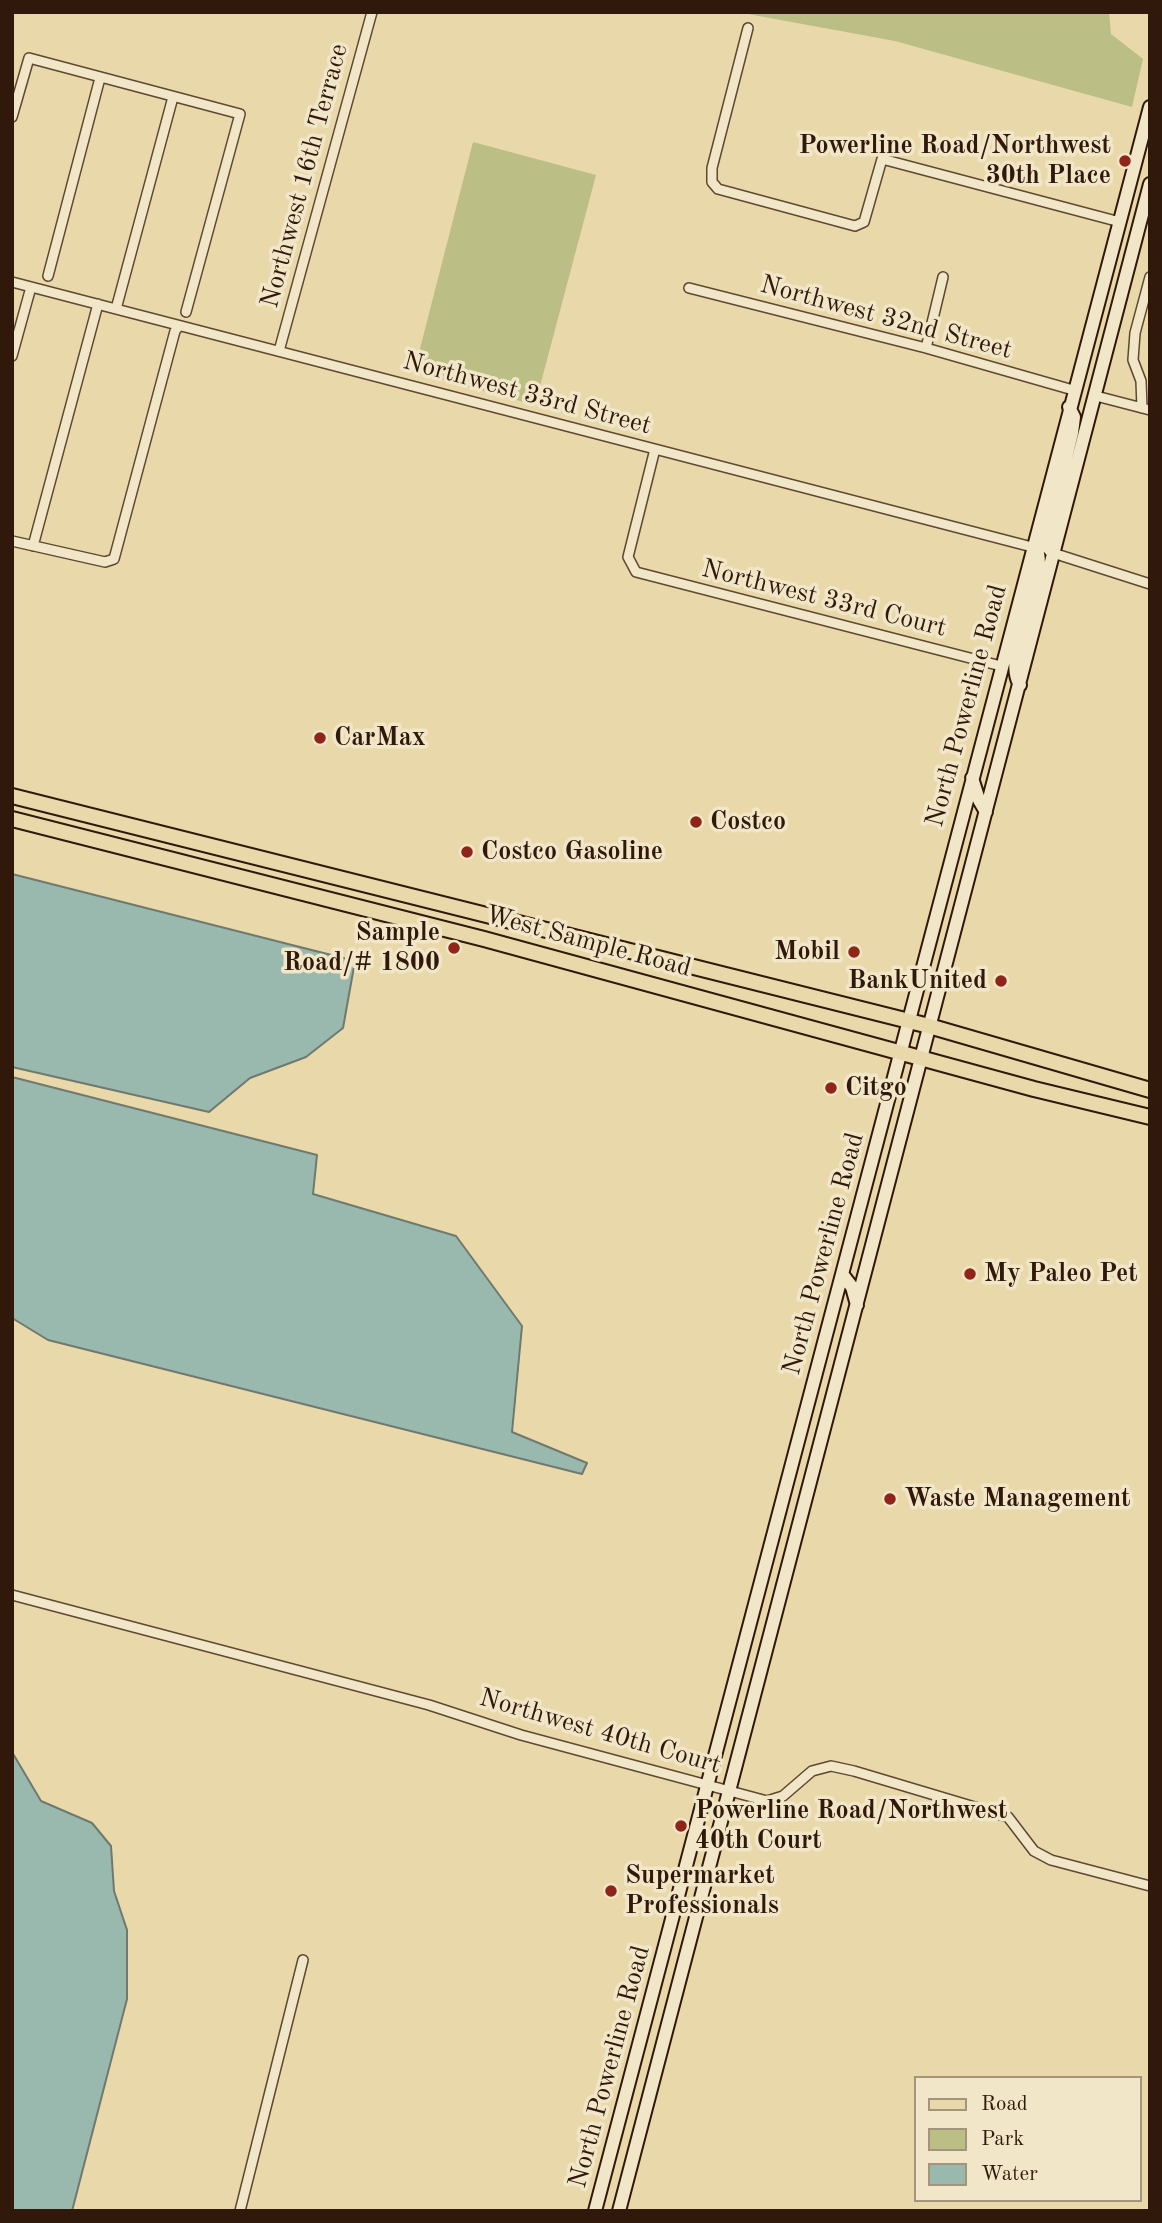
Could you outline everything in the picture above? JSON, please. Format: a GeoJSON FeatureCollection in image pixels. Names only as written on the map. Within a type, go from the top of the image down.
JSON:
{"type":"FeatureCollection","features":[{"type":"Feature","properties":{"kind":"main road","name":"North Powerline Road"},"geometry":{"type":"LineString","coordinates":[[595,2211],[1031,547],[1150,107]]}},
{"type":"Feature","properties":{"kind":"main road","name":"North Powerline Road"},"geometry":{"type":"LineString","coordinates":[[619,2211],[1150,184]]}},
{"type":"Feature","properties":{"kind":"main road"},"geometry":{"type":"LineString","coordinates":[[1053,553],[1046,545],[1046,538],[1072,433],[1074,417],[1069,406]]}},
{"type":"Feature","properties":{"kind":"main road"},"geometry":{"type":"LineString","coordinates":[[1020,685],[1014,676],[1016,657],[1039,571],[1038,553],[1031,547]]}},
{"type":"Feature","properties":{"kind":"main road"},"geometry":{"type":"LineString","coordinates":[[972,778],[986,812]]}},
{"type":"Feature","properties":{"kind":"main road","name":"West Sample Road"},"geometry":{"type":"LineString","coordinates":[[12,796],[929,1026],[1150,1090]]}},
{"type":"Feature","properties":{"kind":"main road","name":"West Sample Road"},"geometry":{"type":"LineString","coordinates":[[12,819],[484,939],[1150,1117]]}},
{"type":"Feature","properties":{"kind":"main road"},"geometry":{"type":"LineString","coordinates":[[1125,1110],[1150,1105]]}},
{"type":"Feature","properties":{"kind":"main road"},"geometry":{"type":"LineString","coordinates":[[842,1274],[852,1287],[857,1305]]}},
{"type":"Feature","properties":{"kind":"main road"},"geometry":{"type":"LineString","coordinates":[[771,1547],[784,1533],[798,1526],[792,1519],[785,1494]]}},
{"type":"Feature","properties":{"kind":"main road"},"geometry":{"type":"LineString","coordinates":[[622,2110],[632,2127],[636,2145]]}},
{"type":"Feature","properties":{"kind":"street","name":"Northwest 16th Terrace"},"geometry":{"type":"LineString","coordinates":[[279,351],[372,12]]}},
{"type":"Feature","properties":{"kind":"street"},"geometry":{"type":"LineString","coordinates":[[748,28],[712,168],[712,181],[718,189],[855,226],[864,222],[882,159],[1120,222]]}},
{"type":"Feature","properties":{"kind":"street"},"geometry":{"type":"LineString","coordinates":[[12,117],[29,58],[240,114],[186,312]]}},
{"type":"Feature","properties":{"kind":"street"},"geometry":{"type":"LineString","coordinates":[[48,276],[100,78]]}},
{"type":"Feature","properties":{"kind":"street"},"geometry":{"type":"LineString","coordinates":[[116,309],[173,97]]}},
{"type":"Feature","properties":{"kind":"street"},"geometry":{"type":"LineString","coordinates":[[1130,180],[1150,184]]}},
{"type":"Feature","properties":{"kind":"street"},"geometry":{"type":"LineString","coordinates":[[926,348],[943,277]]}},
{"type":"Feature","properties":{"kind":"street"},"geometry":{"type":"LineString","coordinates":[[1096,396],[1146,409],[1141,381],[1133,360],[1135,333],[1150,277]]}},
{"type":"Feature","properties":{"kind":"street","name":"Northwest 33rd Street"},"geometry":{"type":"LineString","coordinates":[[12,282],[1031,547]]}},
{"type":"Feature","properties":{"kind":"street"},"geometry":{"type":"LineString","coordinates":[[12,356],[31,287]]}},
{"type":"Feature","properties":{"kind":"street","name":"Northwest 32nd Street"},"geometry":{"type":"LineString","coordinates":[[689,288],[926,348],[1073,390]]}},
{"type":"Feature","properties":{"kind":"street"},"geometry":{"type":"LineString","coordinates":[[33,546],[98,304]]}},
{"type":"Feature","properties":{"kind":"street"},"geometry":{"type":"LineString","coordinates":[[12,541],[105,562],[114,559],[175,331],[179,326]]}},
{"type":"Feature","properties":{"kind":"street","name":"Northwest 33rd Court"},"geometry":{"type":"LineString","coordinates":[[655,449],[628,557],[636,572],[1001,666]]}},
{"type":"Feature","properties":{"kind":"street"},"geometry":{"type":"LineString","coordinates":[[1053,553],[1150,584]]}},
{"type":"Feature","properties":{"kind":"street","name":"Northwest 40th Court"},"geometry":{"type":"LineString","coordinates":[[12,1595],[429,1705],[521,1735],[767,1801],[783,1796],[813,1772],[831,1766],[854,1771],[1008,1817],[1034,1851],[1051,1860],[1150,1886]]}},
{"type":"Feature","properties":{"kind":"street"},"geometry":{"type":"LineString","coordinates":[[240,2211],[303,1960]]}},
{"type":"Feature","properties":{"kind":"green space"},"geometry":{"type":"Polygon","coordinates":[[[737,12],[1109,12],[1111,34],[1143,59],[1132,107],[895,41],[737,12]]]}},
{"type":"Feature","properties":{"kind":"green space"},"geometry":{"type":"Polygon","coordinates":[[[473,142],[596,175],[535,405],[414,372],[473,142]]]}},
{"type":"Feature","properties":{"kind":"water"},"geometry":{"type":"Polygon","coordinates":[[[12,874],[355,961],[343,1028],[306,1057],[250,1078],[209,1112],[12,1067],[12,874]]]}},
{"type":"Feature","properties":{"kind":"water"},"geometry":{"type":"Polygon","coordinates":[[[12,1077],[317,1155],[313,1194],[456,1236],[522,1326],[512,1432],[587,1463],[582,1474],[48,1340],[12,1318],[12,1077]]]}},
{"type":"Feature","properties":{"kind":"water"},"geometry":{"type":"Polygon","coordinates":[[[12,1752],[41,1801],[92,1823],[111,1846],[114,1891],[127,1930],[127,1999],[72,2211],[12,2211],[12,1752]]]}},
{"type":"Feature","properties":{"kind":"place","name":"Powerline Road/Northwest 30th Place"},"geometry":{"type":"Point","coordinates":[1125,161]}},
{"type":"Feature","properties":{"kind":"place","name":"CarMax"},"geometry":{"type":"Point","coordinates":[320,738]}},
{"type":"Feature","properties":{"kind":"place","name":"Costco"},"geometry":{"type":"Point","coordinates":[696,822]}},
{"type":"Feature","properties":{"kind":"place","name":"Costco Gasoline"},"geometry":{"type":"Point","coordinates":[467,852]}},
{"type":"Feature","properties":{"kind":"place","name":"Sample Road/# 1800"},"geometry":{"type":"Point","coordinates":[454,948]}},
{"type":"Feature","properties":{"kind":"place","name":"Mobil"},"geometry":{"type":"Point","coordinates":[854,952]}},
{"type":"Feature","properties":{"kind":"place","name":"BankUnited"},"geometry":{"type":"Point","coordinates":[1001,981]}},
{"type":"Feature","properties":{"kind":"place","name":"Citgo"},"geometry":{"type":"Point","coordinates":[831,1088]}},
{"type":"Feature","properties":{"kind":"place","name":"My Paleo Pet"},"geometry":{"type":"Point","coordinates":[970,1274]}},
{"type":"Feature","properties":{"kind":"place","name":"Waste Management"},"geometry":{"type":"Point","coordinates":[890,1499]}},
{"type":"Feature","properties":{"kind":"place","name":"Powerline Road/Northwest 40th Court"},"geometry":{"type":"Point","coordinates":[681,1826]}},
{"type":"Feature","properties":{"kind":"place","name":"Supermarket Professionals"},"geometry":{"type":"Point","coordinates":[611,1891]}}]}
